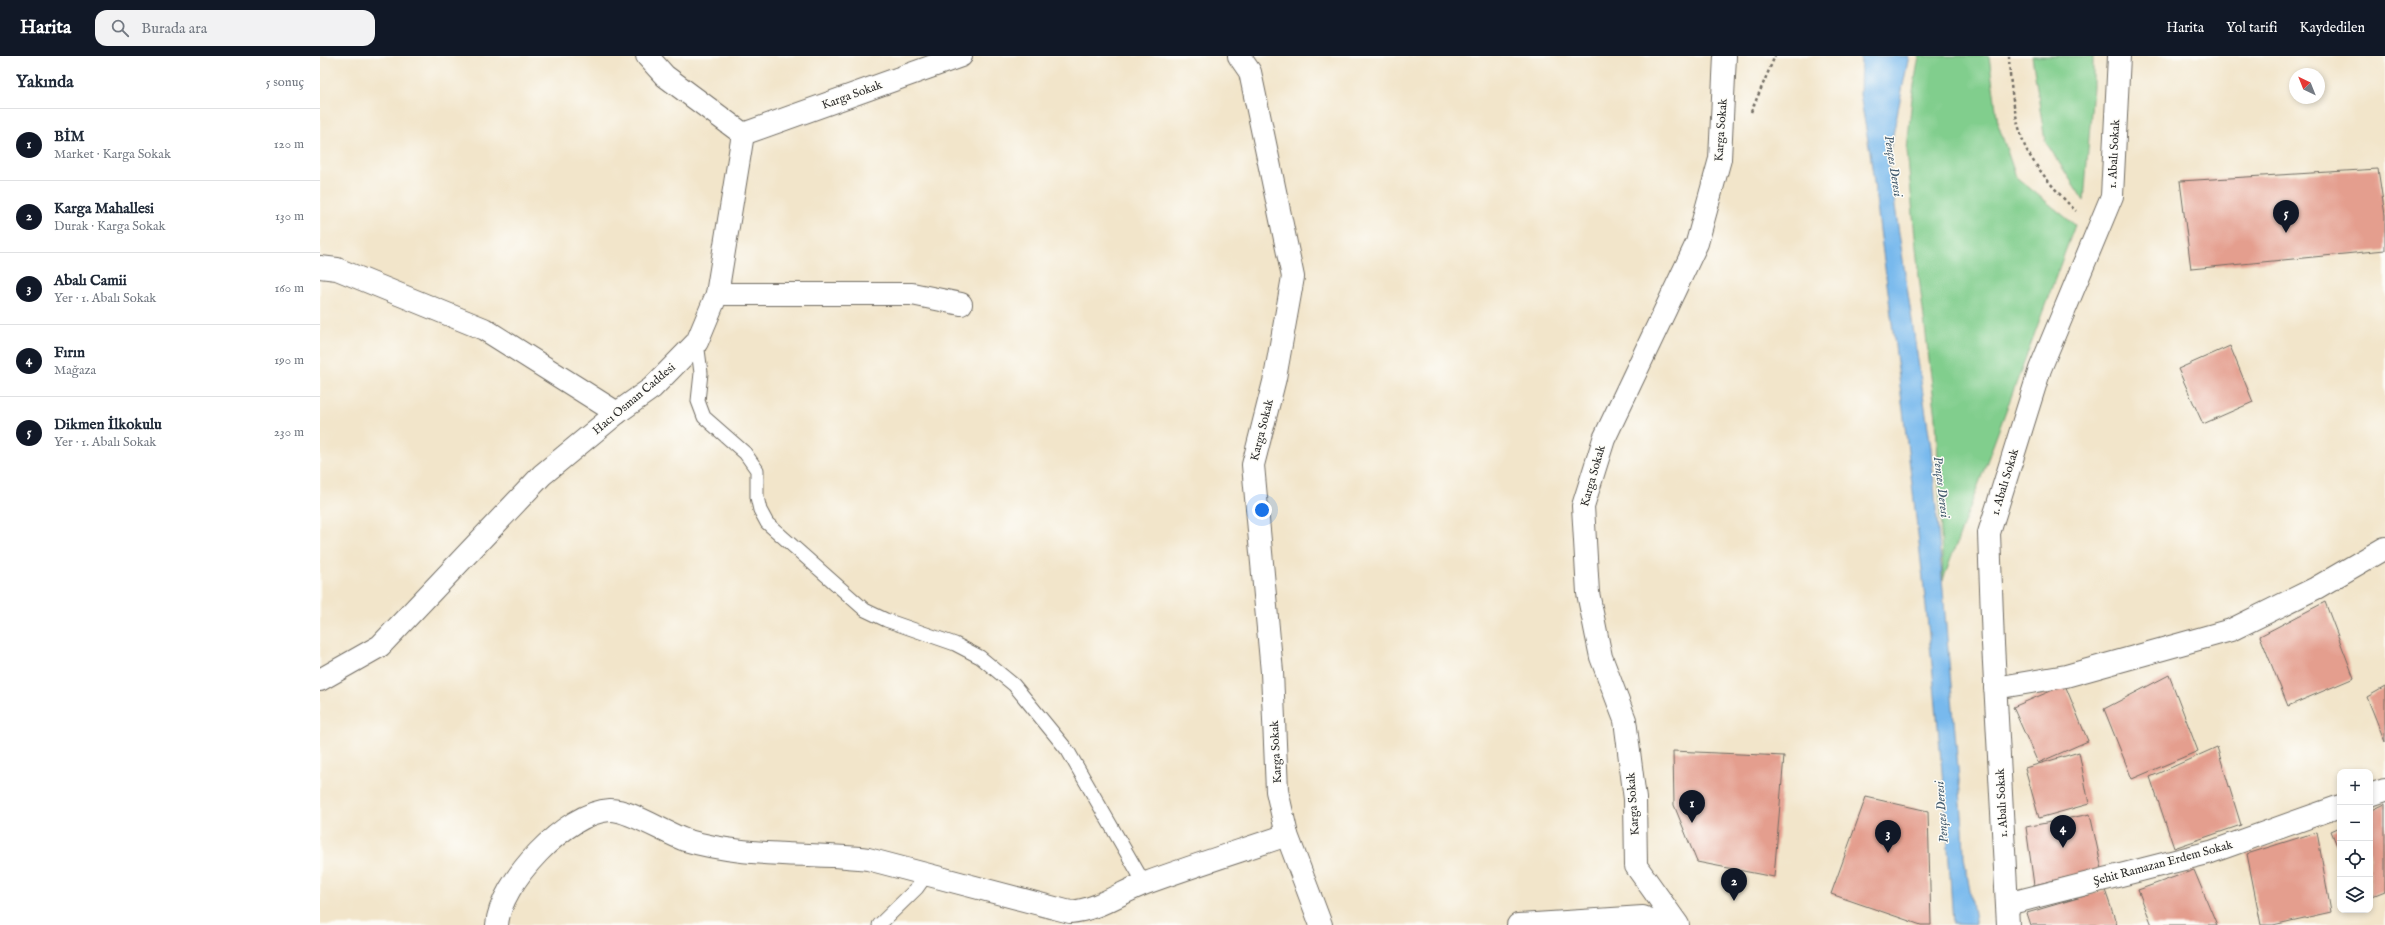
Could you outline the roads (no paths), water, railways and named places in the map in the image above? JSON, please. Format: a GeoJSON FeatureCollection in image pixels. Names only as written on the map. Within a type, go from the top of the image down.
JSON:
{"type":"FeatureCollection","features":[{"type":"Feature","properties":{"kind":"street"},"geometry":{"type":"LineString","coordinates":[[647,56],[665,76],[743,134]]}},
{"type":"Feature","properties":{"kind":"street","name":"Karga Sokak"},"geometry":{"type":"LineString","coordinates":[[743,134],[961,56]]}},
{"type":"Feature","properties":{"kind":"street","name":"Karga Sokak"},"geometry":{"type":"LineString","coordinates":[[1239,56],[1250,72],[1293,277],[1275,378],[1253,465],[1272,672],[1277,791],[1287,835],[1321,925]]}},
{"type":"Feature","properties":{"kind":"street","name":"Karga Sokak"},"geometry":{"type":"LineString","coordinates":[[1678,925],[1636,866],[1635,799],[1625,720],[1601,657],[1588,593],[1583,506],[1604,439],[1697,244],[1720,159],[1725,56]]}},
{"type":"Feature","properties":{"kind":"street","name":"1. Abalı Sokak"},"geometry":{"type":"LineString","coordinates":[[2008,914],[1995,688],[1990,533],[2040,369],[2112,196],[2119,56]]}},
{"type":"Feature","properties":{"kind":"street","name":"Hacı Osman Caddesi"},"geometry":{"type":"LineString","coordinates":[[320,680],[380,646],[542,475],[617,413],[652,388],[697,342],[717,294],[743,134]]}},
{"type":"Feature","properties":{"kind":"street"},"geometry":{"type":"LineString","coordinates":[[320,267],[337,269],[484,329],[617,413]]}},
{"type":"Feature","properties":{"kind":"street"},"geometry":{"type":"LineString","coordinates":[[717,294],[912,294],[961,304]]}},
{"type":"Feature","properties":{"kind":"street"},"geometry":{"type":"LineString","coordinates":[[1995,688],[2066,676],[2230,630],[2316,588],[2385,548]]}},
{"type":"Feature","properties":{"kind":"street"},"geometry":{"type":"LineString","coordinates":[[2373,794],[2385,790]]}},
{"type":"Feature","properties":{"kind":"street","name":"Şehit Ramazan Erdem Sokak"},"geometry":{"type":"LineString","coordinates":[[2008,914],[2211,852],[2337,807]]}},
{"type":"Feature","properties":{"kind":"street"},"geometry":{"type":"LineString","coordinates":[[497,925],[498,914],[509,890],[539,852],[569,827],[586,817],[597,812],[611,810],[624,813],[660,831],[685,840],[715,847],[746,852],[838,856],[868,859],[1070,912],[1083,911],[1100,906],[1144,883],[1287,835]]}},
{"type":"Feature","properties":{"kind":"street"},"geometry":{"type":"LineString","coordinates":[[1518,925],[1643,917],[1665,925]]}},
{"type":"Feature","properties":{"kind":"lane"},"geometry":{"type":"LineString","coordinates":[[697,342],[700,373],[698,401],[704,417],[746,453],[756,470],[756,497],[760,510],[767,523],[865,610],[886,620],[955,644],[980,657],[1014,685],[1068,751],[1144,883]]}},
{"type":"Feature","properties":{"kind":"lane"},"geometry":{"type":"LineString","coordinates":[[879,925],[917,888],[927,874]]}},
{"type":"Feature","properties":{"kind":"water"},"geometry":{"type":"Polygon","coordinates":[[[1861,56],[1909,56],[1888,159],[1931,448],[1963,827],[1964,857],[1976,925],[1953,924],[1929,634],[1895,345],[1870,152],[1860,95],[1861,56]]]}},
{"type":"Feature","properties":{"kind":"place","name":"Dikmen İlkokulu"},"geometry":{"type":"Point","coordinates":[2286,233]}},
{"type":"Feature","properties":{"kind":"place","name":"BİM"},"geometry":{"type":"Point","coordinates":[1692,823]}},
{"type":"Feature","properties":{"kind":"place","name":"Fırın"},"geometry":{"type":"Point","coordinates":[2063,848]}},
{"type":"Feature","properties":{"kind":"place","name":"Abalı Camii"},"geometry":{"type":"Point","coordinates":[1888,853]}},
{"type":"Feature","properties":{"kind":"place","name":"Karga Mahallesi"},"geometry":{"type":"Point","coordinates":[1734,901]}},
{"type":"Feature","properties":{"kind":"water label","name":"Pençes Deresi"},"geometry":{"type":"Point","coordinates":[1893,166]}},
{"type":"Feature","properties":{"kind":"water label","name":"Pençes Deresi"},"geometry":{"type":"Point","coordinates":[1941,487]}},
{"type":"Feature","properties":{"kind":"water label","name":"Pençes Deresi"},"geometry":{"type":"Point","coordinates":[1942,812]}}]}
